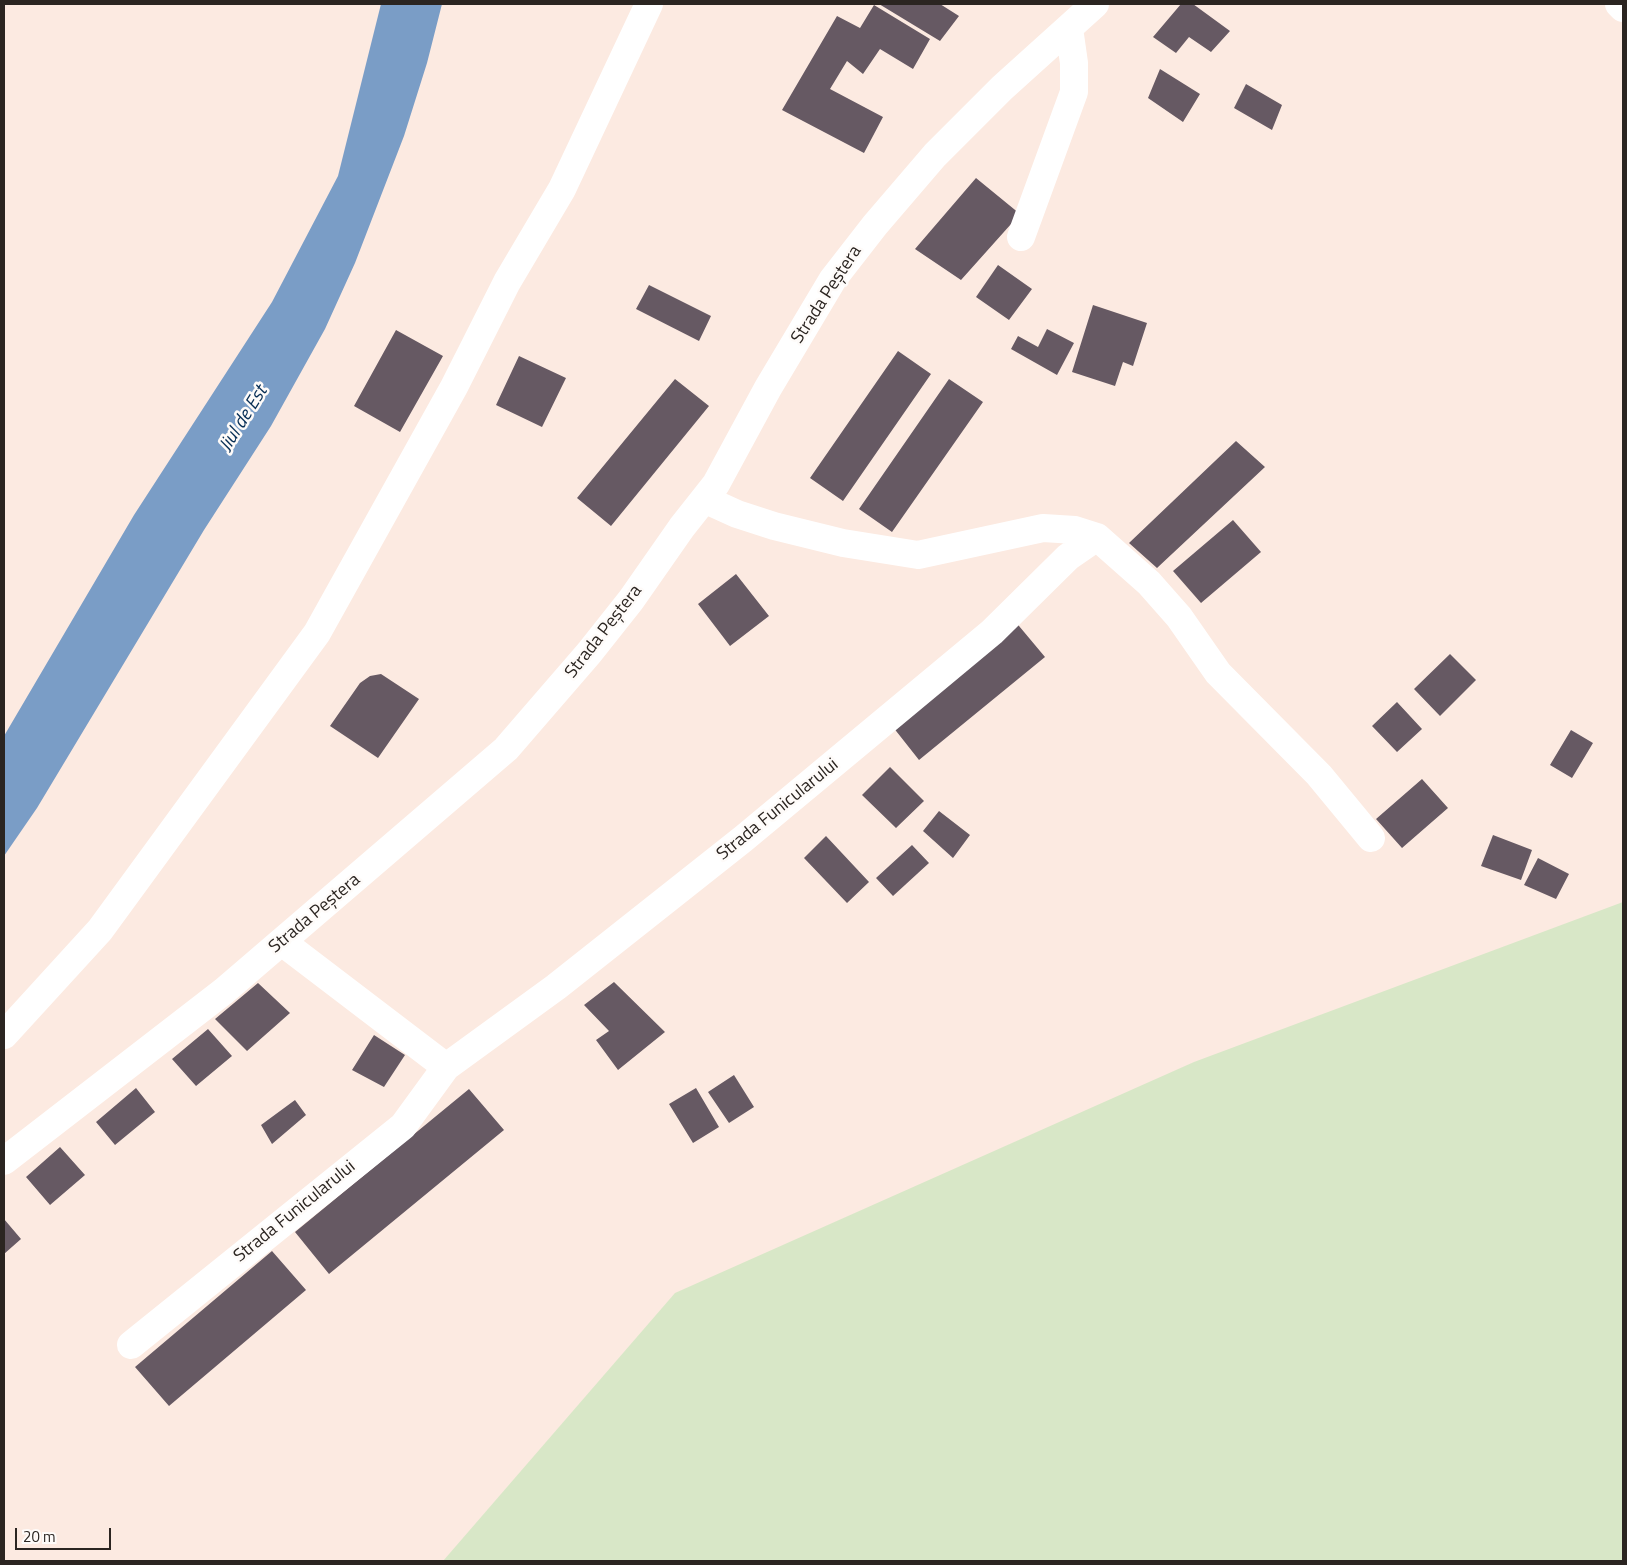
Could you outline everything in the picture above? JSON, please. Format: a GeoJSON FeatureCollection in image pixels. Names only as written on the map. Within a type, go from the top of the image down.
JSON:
{"type":"FeatureCollection","features":[{"type":"Feature","properties":{"kind":"street"},"geometry":{"type":"LineString","coordinates":[[4,1035],[100,930],[317,633],[454,387],[507,282],[562,189],[650,4]]}},
{"type":"Feature","properties":{"kind":"street","name":"Strada Peștera"},"geometry":{"type":"LineString","coordinates":[[4,1161],[201,1009],[282,942],[506,749],[589,653],[631,600],[716,484],[768,388],[833,279],[875,224],[941,148],[1002,88],[1095,4]]}},
{"type":"Feature","properties":{"kind":"street"},"geometry":{"type":"LineString","coordinates":[[1619,4],[1623,8]]}},
{"type":"Feature","properties":{"kind":"street"},"geometry":{"type":"LineString","coordinates":[[1021,237],[1074,92],[1074,63],[1069,28]]}},
{"type":"Feature","properties":{"kind":"street"},"geometry":{"type":"LineString","coordinates":[[704,499],[737,514],[774,526],[843,543],[918,555],[1043,528],[1075,530],[1097,537],[1149,583],[1179,617],[1218,673],[1320,775],[1371,838]]}},
{"type":"Feature","properties":{"kind":"street","name":"Strada Funicularului"},"geometry":{"type":"LineString","coordinates":[[131,1345],[402,1126],[446,1066],[556,987],[750,833],[992,632],[1068,557],[1097,537]]}},
{"type":"Feature","properties":{"kind":"street"},"geometry":{"type":"LineString","coordinates":[[282,942],[446,1066]]}},
{"type":"Feature","properties":{"kind":"green space"},"geometry":{"type":"Polygon","coordinates":[[[1623,902],[1623,1561],[443,1561],[675,1293],[1194,1062],[1623,902]]]}},
{"type":"Feature","properties":{"kind":"water","name":"Jiul de Est"},"geometry":{"type":"Polygon","coordinates":[[[381,4],[442,4],[427,63],[404,136],[355,263],[325,329],[271,426],[204,530],[37,808],[4,856],[4,736],[134,515],[272,302],[338,176],[381,4]]]}},
{"type":"Feature","properties":{"kind":"building"},"geometry":{"type":"Polygon","coordinates":[[[879,4],[940,4],[959,16],[940,41],[879,4]]]}},
{"type":"Feature","properties":{"kind":"building"},"geometry":{"type":"Polygon","coordinates":[[[1181,4],[1193,4],[1230,31],[1211,52],[1189,37],[1176,53],[1153,37],[1181,4]]]}},
{"type":"Feature","properties":{"kind":"building"},"geometry":{"type":"Polygon","coordinates":[[[874,5],[930,39],[913,69],[880,49],[863,74],[847,61],[830,89],[883,117],[864,153],[782,110],[837,16],[860,28],[874,5]]]}},
{"type":"Feature","properties":{"kind":"building"},"geometry":{"type":"Polygon","coordinates":[[[1160,69],[1200,94],[1183,122],[1148,98],[1160,69]]]}},
{"type":"Feature","properties":{"kind":"building"},"geometry":{"type":"Polygon","coordinates":[[[1246,84],[1282,105],[1272,130],[1234,108],[1246,84]]]}},
{"type":"Feature","properties":{"kind":"building"},"geometry":{"type":"Polygon","coordinates":[[[976,178],[1020,214],[961,280],[915,249],[976,178]]]}},
{"type":"Feature","properties":{"kind":"building"},"geometry":{"type":"Polygon","coordinates":[[[998,265],[1032,289],[1009,320],[976,297],[998,265]]]}},
{"type":"Feature","properties":{"kind":"building"},"geometry":{"type":"Polygon","coordinates":[[[649,285],[711,316],[699,341],[636,309],[649,285]]]}},
{"type":"Feature","properties":{"kind":"building"},"geometry":{"type":"Polygon","coordinates":[[[1093,305],[1147,323],[1133,366],[1123,362],[1115,386],[1072,372],[1093,305]]]}},
{"type":"Feature","properties":{"kind":"building"},"geometry":{"type":"Polygon","coordinates":[[[1047,329],[1074,343],[1057,375],[1011,349],[1018,336],[1038,347],[1047,329]]]}},
{"type":"Feature","properties":{"kind":"building"},"geometry":{"type":"Polygon","coordinates":[[[396,330],[443,356],[400,432],[354,406],[396,330]]]}},
{"type":"Feature","properties":{"kind":"building"},"geometry":{"type":"Polygon","coordinates":[[[898,351],[931,374],[843,501],[810,478],[898,351]]]}},
{"type":"Feature","properties":{"kind":"building"},"geometry":{"type":"Polygon","coordinates":[[[519,356],[566,378],[542,427],[496,405],[519,356]]]}},
{"type":"Feature","properties":{"kind":"building"},"geometry":{"type":"Polygon","coordinates":[[[675,379],[709,406],[611,526],[577,498],[675,379]]]}},
{"type":"Feature","properties":{"kind":"building"},"geometry":{"type":"Polygon","coordinates":[[[949,379],[983,402],[892,532],[859,509],[949,379]]]}},
{"type":"Feature","properties":{"kind":"building"},"geometry":{"type":"Polygon","coordinates":[[[1236,441],[1265,467],[1157,568],[1129,543],[1236,441]]]}},
{"type":"Feature","properties":{"kind":"building"},"geometry":{"type":"Polygon","coordinates":[[[1233,520],[1261,552],[1201,603],[1173,571],[1233,520]]]}},
{"type":"Feature","properties":{"kind":"building"},"geometry":{"type":"Polygon","coordinates":[[[736,574],[769,616],[730,646],[698,604],[736,574]]]}},
{"type":"Feature","properties":{"kind":"building"},"geometry":{"type":"Polygon","coordinates":[[[1014,620],[1045,657],[919,760],[889,722],[1014,620]]]}},
{"type":"Feature","properties":{"kind":"building"},"geometry":{"type":"Polygon","coordinates":[[[1450,654],[1476,680],[1440,716],[1414,689],[1450,654]]]}},
{"type":"Feature","properties":{"kind":"building"},"geometry":{"type":"Polygon","coordinates":[[[381,674],[419,699],[378,758],[330,726],[360,683],[370,676],[381,674]]]}},
{"type":"Feature","properties":{"kind":"building"},"geometry":{"type":"Polygon","coordinates":[[[1397,702],[1422,729],[1397,752],[1372,726],[1397,702]]]}},
{"type":"Feature","properties":{"kind":"building"},"geometry":{"type":"Polygon","coordinates":[[[1571,730],[1593,743],[1572,778],[1550,765],[1571,730]]]}},
{"type":"Feature","properties":{"kind":"building"},"geometry":{"type":"Polygon","coordinates":[[[890,767],[924,801],[896,828],[862,795],[890,767]]]}},
{"type":"Feature","properties":{"kind":"building"},"geometry":{"type":"Polygon","coordinates":[[[1422,779],[1448,808],[1402,848],[1376,819],[1422,779]]]}},
{"type":"Feature","properties":{"kind":"building"},"geometry":{"type":"Polygon","coordinates":[[[939,811],[970,835],[953,858],[923,831],[939,811]]]}},
{"type":"Feature","properties":{"kind":"building"},"geometry":{"type":"Polygon","coordinates":[[[1493,835],[1532,850],[1521,880],[1481,866],[1493,835]]]}},
{"type":"Feature","properties":{"kind":"building"},"geometry":{"type":"Polygon","coordinates":[[[826,836],[869,882],[847,903],[804,858],[826,836]]]}},
{"type":"Feature","properties":{"kind":"building"},"geometry":{"type":"Polygon","coordinates":[[[912,845],[929,863],[893,896],[876,878],[912,845]]]}},
{"type":"Feature","properties":{"kind":"building"},"geometry":{"type":"Polygon","coordinates":[[[1538,858],[1569,874],[1556,899],[1524,885],[1538,858]]]}},
{"type":"Feature","properties":{"kind":"building"},"geometry":{"type":"Polygon","coordinates":[[[614,982],[665,1032],[618,1070],[596,1040],[609,1031],[584,1005],[614,982]]]}},
{"type":"Feature","properties":{"kind":"building"},"geometry":{"type":"Polygon","coordinates":[[[258,983],[290,1013],[247,1051],[215,1019],[258,983]]]}},
{"type":"Feature","properties":{"kind":"building"},"geometry":{"type":"Polygon","coordinates":[[[208,1029],[232,1056],[196,1086],[172,1059],[208,1029]]]}},
{"type":"Feature","properties":{"kind":"building"},"geometry":{"type":"Polygon","coordinates":[[[374,1035],[405,1055],[384,1087],[352,1070],[374,1035]]]}},
{"type":"Feature","properties":{"kind":"building"},"geometry":{"type":"Polygon","coordinates":[[[734,1075],[754,1107],[729,1123],[708,1092],[734,1075]]]}},
{"type":"Feature","properties":{"kind":"building"},"geometry":{"type":"Polygon","coordinates":[[[136,1088],[155,1112],[115,1145],[96,1122],[136,1088]]]}},
{"type":"Feature","properties":{"kind":"building"},"geometry":{"type":"Polygon","coordinates":[[[696,1088],[719,1127],[693,1143],[669,1104],[696,1088]]]}},
{"type":"Feature","properties":{"kind":"building"},"geometry":{"type":"Polygon","coordinates":[[[469,1089],[504,1130],[329,1274],[295,1232],[469,1089]]]}},
{"type":"Feature","properties":{"kind":"building"},"geometry":{"type":"Polygon","coordinates":[[[295,1100],[306,1115],[272,1144],[261,1125],[295,1100]]]}},
{"type":"Feature","properties":{"kind":"building"},"geometry":{"type":"Polygon","coordinates":[[[60,1147],[85,1175],[50,1205],[26,1177],[60,1147]]]}},
{"type":"Feature","properties":{"kind":"building"},"geometry":{"type":"Polygon","coordinates":[[[4,1219],[21,1239],[4,1254],[4,1219]]]}},
{"type":"Feature","properties":{"kind":"building"},"geometry":{"type":"Polygon","coordinates":[[[272,1251],[306,1290],[169,1406],[135,1367],[272,1251]]]}}]}
